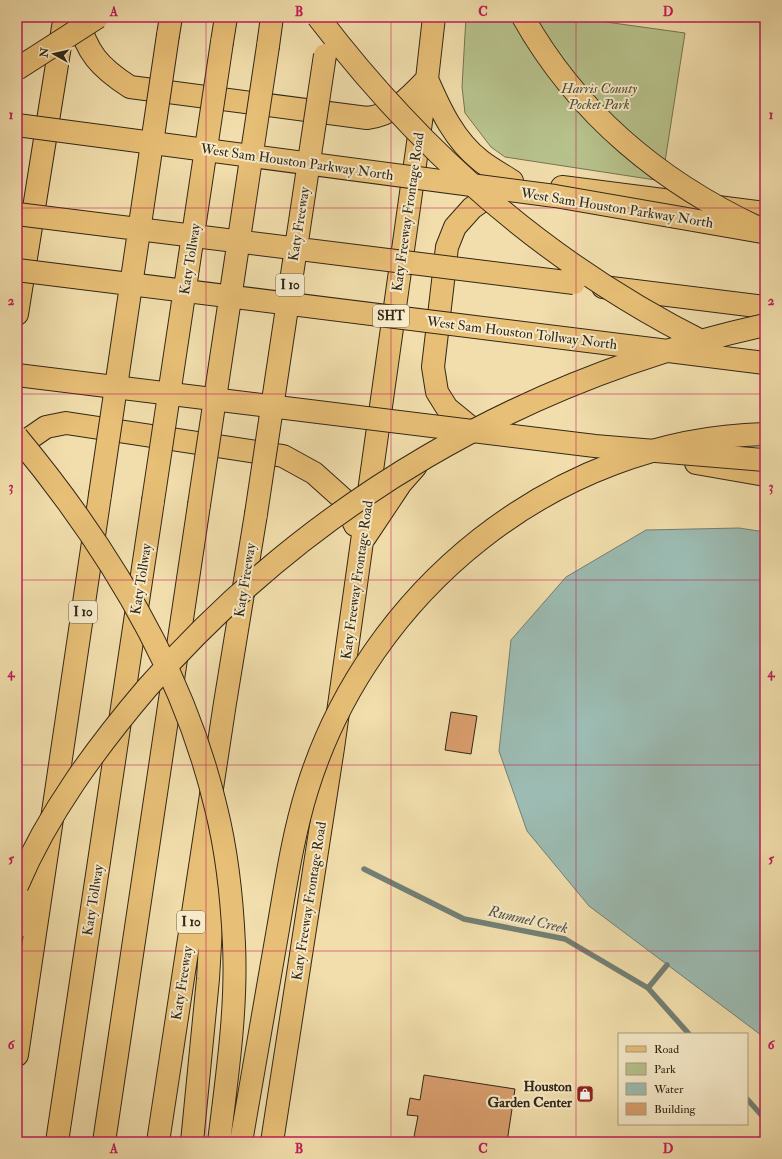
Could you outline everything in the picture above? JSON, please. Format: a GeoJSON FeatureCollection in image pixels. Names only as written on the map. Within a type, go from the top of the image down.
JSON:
{"type":"FeatureCollection","features":[{"type":"Feature","properties":{"kind":"main road"},"geometry":{"type":"LineString","coordinates":[[17,82],[29,69],[43,48],[59,17]]}},
{"type":"Feature","properties":{"kind":"main road"},"geometry":{"type":"LineString","coordinates":[[17,314],[65,17]]}},
{"type":"Feature","properties":{"kind":"main road"},"geometry":{"type":"LineString","coordinates":[[77,17],[80,30],[94,58],[108,73],[130,87],[367,118],[379,116],[389,112],[411,96],[427,79],[444,116],[461,141],[480,160],[512,181]]}},
{"type":"Feature","properties":{"kind":"main road"},"geometry":{"type":"LineString","coordinates":[[17,69],[98,17]]}},
{"type":"Feature","properties":{"kind":"main road","name":"Katy Tollway"},"geometry":{"type":"LineString","coordinates":[[57,1142],[226,17]]}},
{"type":"Feature","properties":{"kind":"main road"},"geometry":{"type":"LineString","coordinates":[[104,1142],[272,17]]}},
{"type":"Feature","properties":{"kind":"main road"},"geometry":{"type":"LineString","coordinates":[[318,17],[348,56],[403,119],[441,157],[515,222],[550,249],[636,306],[686,334],[765,370]]}},
{"type":"Feature","properties":{"kind":"main road","name":"Katy Freeway"},"geometry":{"type":"LineString","coordinates":[[158,1142],[225,703],[256,514],[330,17]]}},
{"type":"Feature","properties":{"kind":"main road","name":"Katy Freeway Frontage Road"},"geometry":{"type":"LineString","coordinates":[[272,1142],[332,755],[427,79],[434,17]]}},
{"type":"Feature","properties":{"kind":"main road"},"geometry":{"type":"LineString","coordinates":[[523,17],[566,80],[611,130],[641,157],[700,198],[765,232]]}},
{"type":"Feature","properties":{"kind":"main road","name":"I 10"},"geometry":{"type":"LineString","coordinates":[[17,1056],[170,26]]}},
{"type":"Feature","properties":{"kind":"main road"},"geometry":{"type":"LineString","coordinates":[[17,118],[765,213]]}},
{"type":"Feature","properties":{"kind":"main road","name":"West Sam Houston Parkway North"},"geometry":{"type":"LineString","coordinates":[[17,125],[555,196],[765,232]]}},
{"type":"Feature","properties":{"kind":"main road"},"geometry":{"type":"LineString","coordinates":[[469,426],[447,408],[437,392],[434,367],[448,247],[455,227],[472,208],[512,181]]}},
{"type":"Feature","properties":{"kind":"main road"},"geometry":{"type":"LineString","coordinates":[[17,214],[765,307]]}},
{"type":"Feature","properties":{"kind":"main road","name":"West Sam Houston Tollway North"},"geometry":{"type":"LineString","coordinates":[[17,270],[765,363]]}},
{"type":"Feature","properties":{"kind":"main road"},"geometry":{"type":"LineString","coordinates":[[17,886],[48,824],[71,787],[94,754],[135,703],[171,662],[214,618],[283,557],[322,526],[415,462],[557,390],[660,354],[735,332],[765,325]]}},
{"type":"Feature","properties":{"kind":"main road"},"geometry":{"type":"LineString","coordinates":[[17,369],[380,411],[765,474]]}},
{"type":"Feature","properties":{"kind":"main road"},"geometry":{"type":"LineString","coordinates":[[17,375],[595,446],[765,460]]}},
{"type":"Feature","properties":{"kind":"main road"},"geometry":{"type":"LineString","coordinates":[[17,447],[46,427],[66,423],[284,456],[314,473],[343,499],[362,541]]}},
{"type":"Feature","properties":{"kind":"main road"},"geometry":{"type":"LineString","coordinates":[[362,541],[401,483],[430,451],[469,426]]}},
{"type":"Feature","properties":{"kind":"main road"},"geometry":{"type":"LineString","coordinates":[[241,1142],[291,855],[307,789],[330,730],[347,694],[390,628],[439,573],[468,549],[522,509],[555,490],[628,459],[677,445],[717,438],[765,434]]}},
{"type":"Feature","properties":{"kind":"main road"},"geometry":{"type":"LineString","coordinates":[[17,437],[48,475],[74,511],[128,597],[155,646],[177,693],[193,732],[206,770],[223,842],[232,914],[234,946],[231,1037],[219,1142]]}},
{"type":"Feature","properties":{"kind":"main road"},"geometry":{"type":"LineString","coordinates":[[192,1142],[208,979],[225,703]]}},
{"type":"Feature","properties":{"kind":"main road"},"geometry":{"type":"LineString","coordinates":[[17,927],[65,730]]}},
{"type":"Feature","properties":{"kind":"green space","name":"Harris County Pocket Park"},"geometry":{"type":"Polygon","coordinates":[[[466,17],[570,17],[685,33],[662,181],[505,157],[491,147],[465,113],[462,87],[466,17]]]}},
{"type":"Feature","properties":{"kind":"water"},"geometry":{"type":"Polygon","coordinates":[[[739,528],[765,532],[765,1038],[589,906],[527,831],[499,751],[511,640],[566,577],[646,530],[739,528]]]}},
{"type":"Feature","properties":{"kind":"building"},"geometry":{"type":"Polygon","coordinates":[[[451,712],[477,716],[471,754],[445,750],[451,712]]]}},
{"type":"Feature","properties":{"kind":"building"},"geometry":{"type":"Polygon","coordinates":[[[424,1075],[515,1089],[507,1142],[413,1142],[418,1116],[407,1115],[410,1098],[420,1100],[424,1075]]]}},
{"type":"Feature","properties":{"kind":"waterway","name":"Rummel Creek"},"geometry":{"type":"LineString","coordinates":[[364,869],[464,919],[565,939],[648,988],[688,1033]]}},
{"type":"Feature","properties":{"kind":"waterway"},"geometry":{"type":"LineString","coordinates":[[648,988],[667,965]]}},
{"type":"Feature","properties":{"kind":"waterway","name":"Rummel Creek"},"geometry":{"type":"LineString","coordinates":[[748,1100],[765,1119]]}},
{"type":"Feature","properties":{"kind":"place","name":"Houston Garden Center"},"geometry":{"type":"Point","coordinates":[585,1094]}}]}
